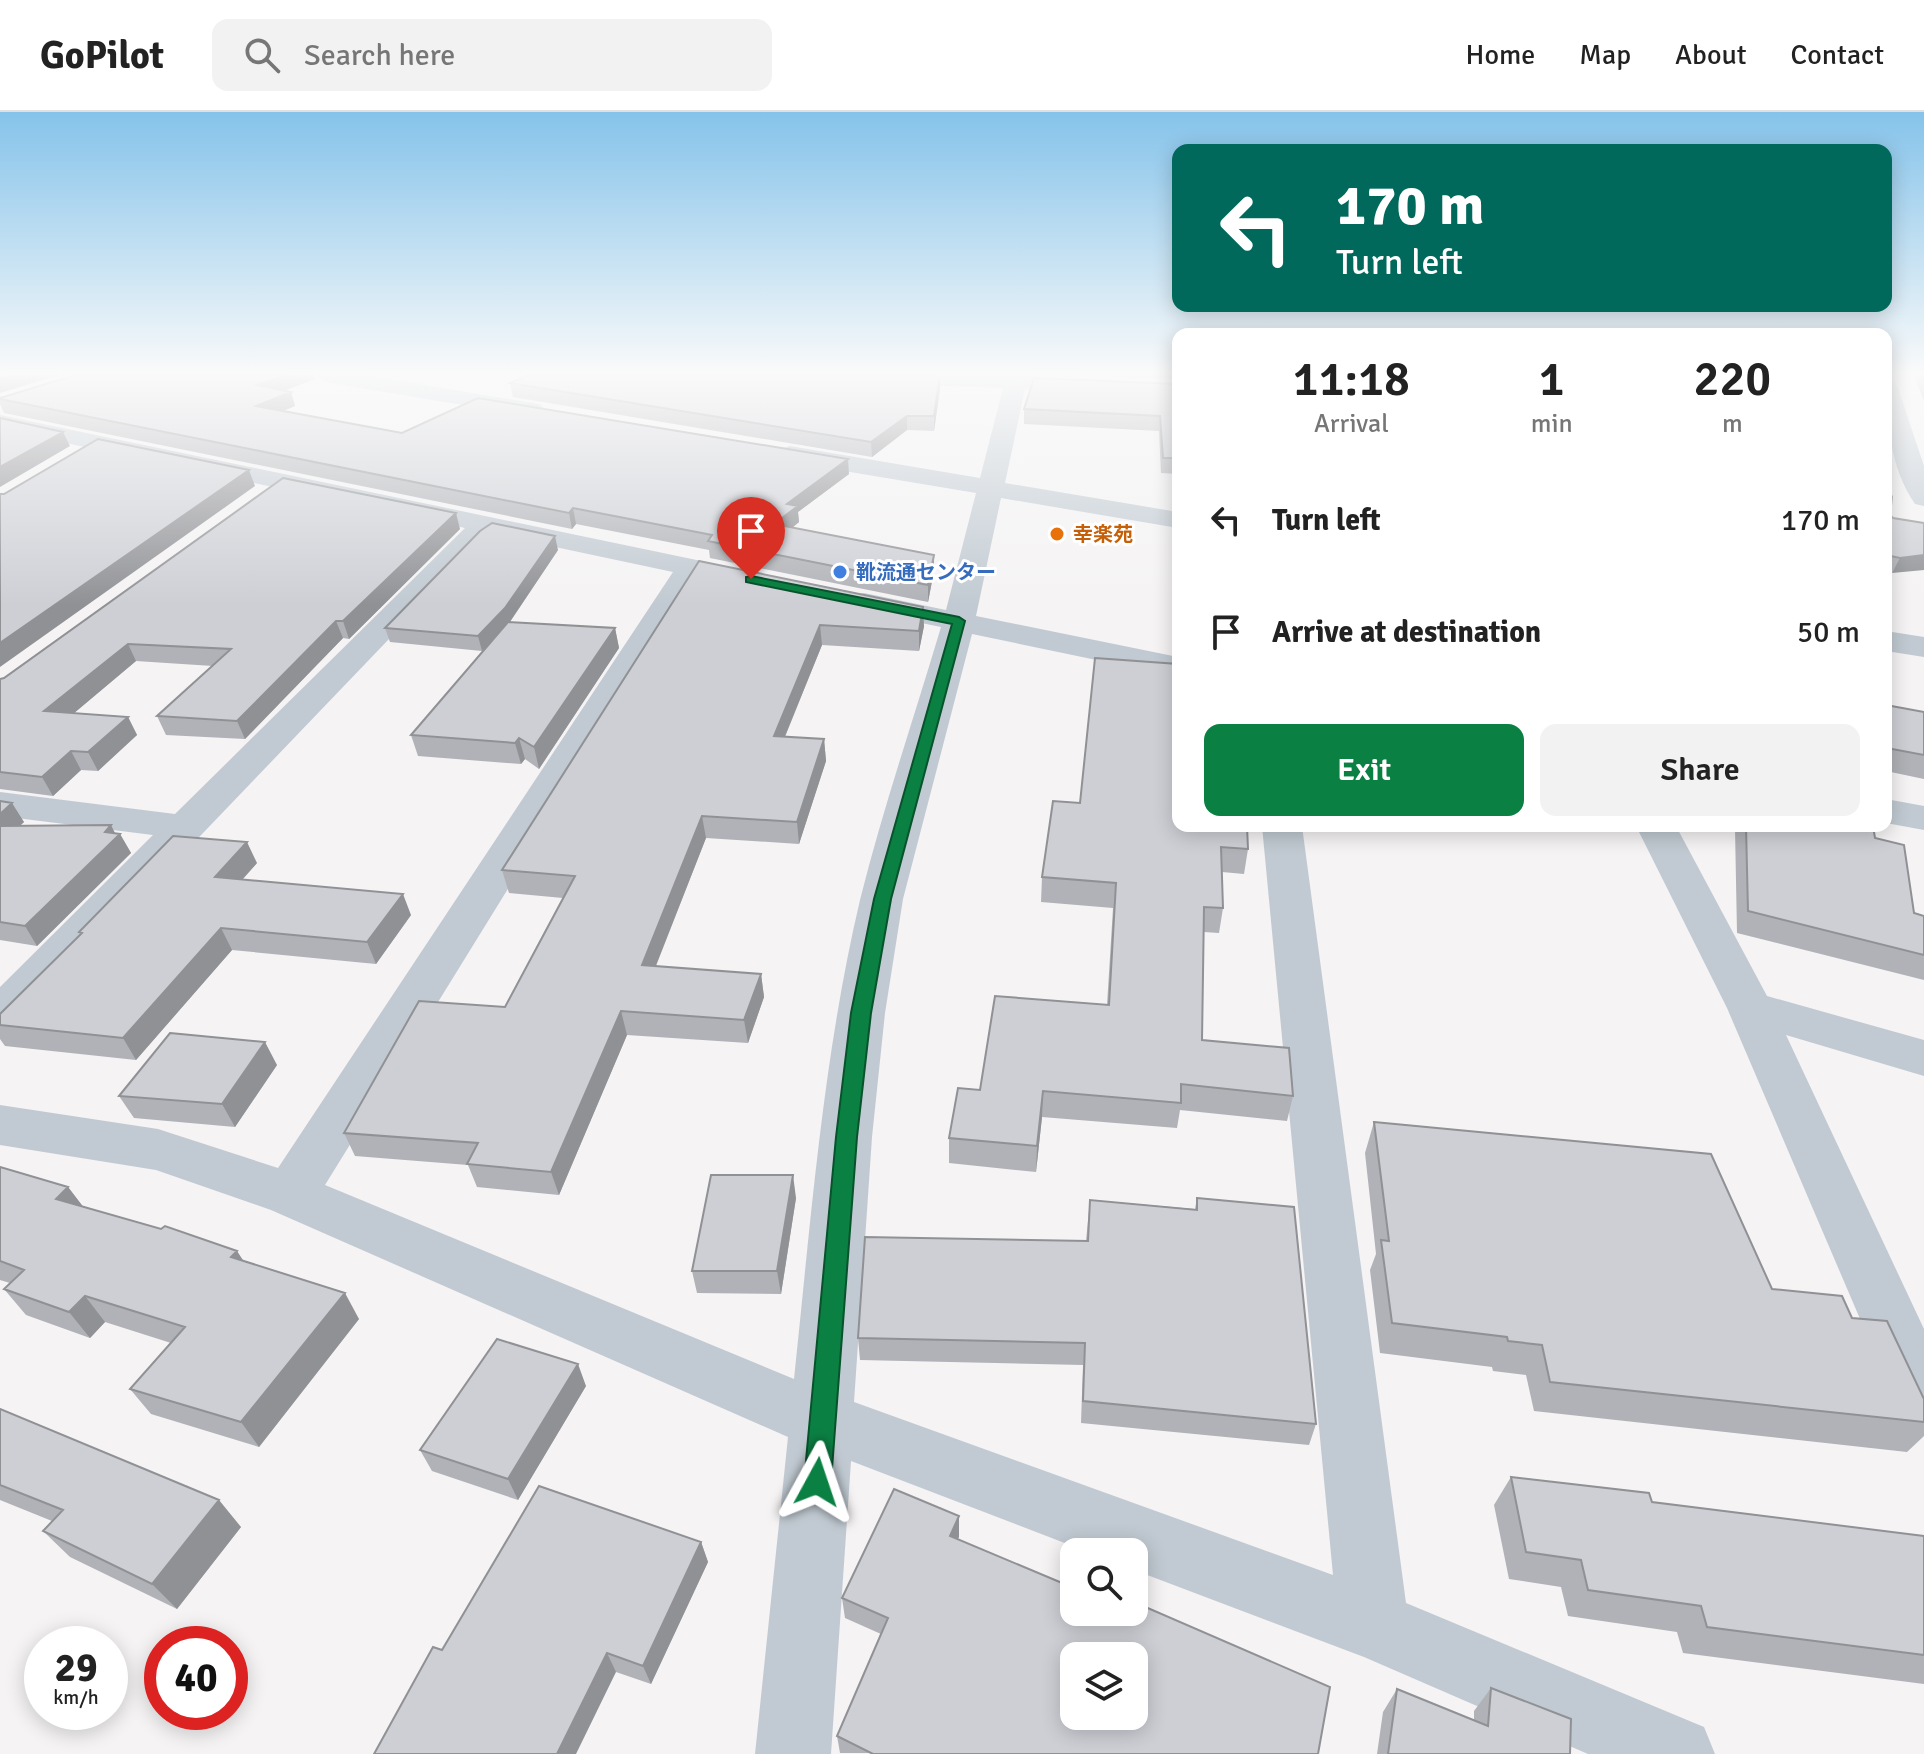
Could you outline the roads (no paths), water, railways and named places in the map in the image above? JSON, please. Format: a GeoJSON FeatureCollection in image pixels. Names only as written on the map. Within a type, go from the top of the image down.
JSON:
{"type":"FeatureCollection","features":[{"type":"Feature","properties":{"kind":"street"},"geometry":{"type":"LineString","coordinates":[[61,465],[85,452]]}},
{"type":"Feature","properties":{"kind":"street"},"geometry":{"type":"LineString","coordinates":[[135,452],[780,585]]}},
{"type":"Feature","properties":{"kind":"street"},"geometry":{"type":"LineString","coordinates":[[824,452],[993,480],[1172,502]]}},
{"type":"Feature","properties":{"kind":"street"},"geometry":{"type":"LineString","coordinates":[[793,1754],[846,1137],[861,1013],[882,899],[959,621],[993,480],[1003,452]]}},
{"type":"Feature","properties":{"kind":"street"},"geometry":{"type":"LineString","coordinates":[[1905,452],[1921,487]]}},
{"type":"Feature","properties":{"kind":"street"},"geometry":{"type":"LineString","coordinates":[[1892,477],[1921,487]]}},
{"type":"Feature","properties":{"kind":"street"},"geometry":{"type":"LineString","coordinates":[[993,480],[1172,519]]}},
{"type":"Feature","properties":{"kind":"street"},"geometry":{"type":"LineString","coordinates":[[244,507],[282,482]]}},
{"type":"Feature","properties":{"kind":"street"},"geometry":{"type":"LineString","coordinates":[[0,1015],[472,536],[488,525]]}},
{"type":"Feature","properties":{"kind":"street"},"geometry":{"type":"LineString","coordinates":[[290,1194],[691,568]]}},
{"type":"Feature","properties":{"kind":"street"},"geometry":{"type":"LineString","coordinates":[[840,597],[1172,666]]}},
{"type":"Feature","properties":{"kind":"street"},"geometry":{"type":"LineString","coordinates":[[1892,622],[1924,628]]}},
{"type":"Feature","properties":{"kind":"street"},"geometry":{"type":"LineString","coordinates":[[1892,642],[1924,647]]}},
{"type":"Feature","properties":{"kind":"street"},"geometry":{"type":"LineString","coordinates":[[0,804],[183,827]]}},
{"type":"Feature","properties":{"kind":"street"},"geometry":{"type":"LineString","coordinates":[[1892,812],[1924,818]]}},
{"type":"Feature","properties":{"kind":"street"},"geometry":{"type":"LineString","coordinates":[[1283,832],[1373,1625]]}},
{"type":"Feature","properties":{"kind":"street"},"geometry":{"type":"LineString","coordinates":[[1659,832],[1750,1008],[1924,1397]]}},
{"type":"Feature","properties":{"kind":"street"},"geometry":{"type":"LineString","coordinates":[[1750,1008],[1924,1058]]}},
{"type":"Feature","properties":{"kind":"street"},"geometry":{"type":"LineString","coordinates":[[0,1125],[158,1150],[290,1194],[823,1421],[1373,1625],[1677,1754]]}},
{"type":"Feature","properties":{"kind":"place","name":"幸楽苑"},"geometry":{"type":"Point","coordinates":[1057,534]}},
{"type":"Feature","properties":{"kind":"place","name":"靴流通センター"},"geometry":{"type":"Point","coordinates":[840,572]}}]}
